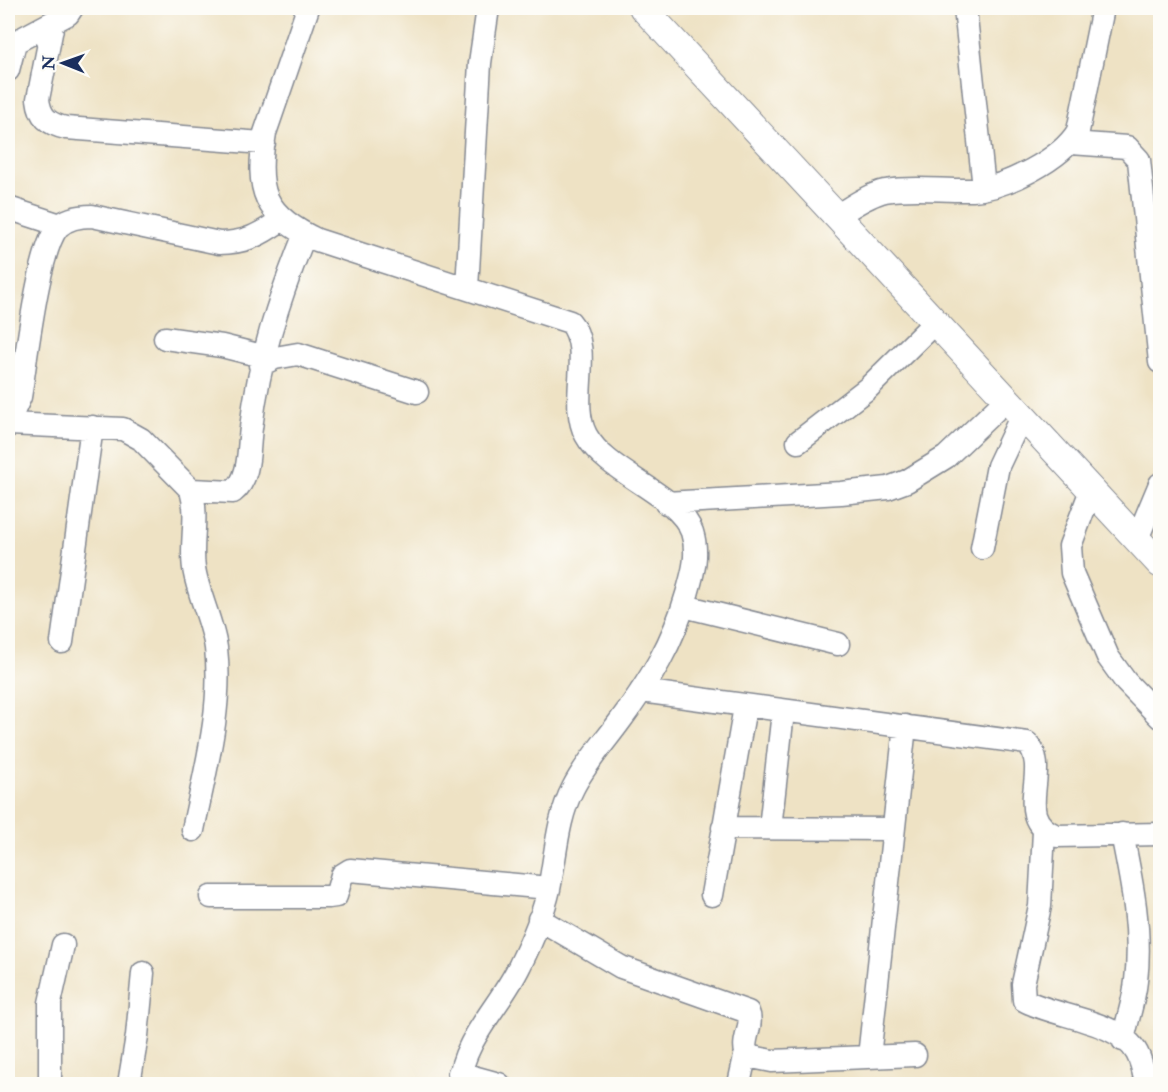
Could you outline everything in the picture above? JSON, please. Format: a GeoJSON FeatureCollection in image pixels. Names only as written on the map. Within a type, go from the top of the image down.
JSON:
{"type":"FeatureCollection","features":[{"type":"Feature","properties":{"kind":"street"},"geometry":{"type":"LineString","coordinates":[[8,70],[11,44],[53,23],[68,14],[72,8]]}},
{"type":"Feature","properties":{"kind":"street"},"geometry":{"type":"LineString","coordinates":[[308,8],[264,143],[261,171],[271,207],[281,220],[305,234],[570,322],[577,329],[580,343],[579,406],[586,435],[599,453],[666,503],[689,526],[695,549],[695,568],[684,606],[664,657],[573,787],[561,820],[549,888],[539,919],[514,979],[464,1058],[459,1079],[499,1084]]}},
{"type":"Feature","properties":{"kind":"street"},"geometry":{"type":"LineString","coordinates":[[467,288],[480,63],[488,8]]}},
{"type":"Feature","properties":{"kind":"street"},"geometry":{"type":"LineString","coordinates":[[644,8],[1161,564]]}},
{"type":"Feature","properties":{"kind":"street"},"geometry":{"type":"LineString","coordinates":[[965,8],[984,188]]}},
{"type":"Feature","properties":{"kind":"street"},"geometry":{"type":"LineString","coordinates":[[836,216],[882,192],[984,188],[1047,161],[1071,143],[1082,117],[1103,8]]}},
{"type":"Feature","properties":{"kind":"street"},"geometry":{"type":"LineString","coordinates":[[53,23],[38,99],[40,111],[53,125],[66,129],[264,143]]}},
{"type":"Feature","properties":{"kind":"street"},"geometry":{"type":"LineString","coordinates":[[1071,143],[1127,147],[1139,160],[1161,362]]}},
{"type":"Feature","properties":{"kind":"street"},"geometry":{"type":"LineString","coordinates":[[8,208],[60,225]]}},
{"type":"Feature","properties":{"kind":"street"},"geometry":{"type":"LineString","coordinates":[[8,417],[20,397],[44,256],[60,225],[73,218],[92,216],[219,243],[232,243],[256,237],[281,220]]}},
{"type":"Feature","properties":{"kind":"street"},"geometry":{"type":"LineString","coordinates":[[191,490],[222,493],[233,492],[240,487],[246,469],[261,361],[277,304],[305,234]]}},
{"type":"Feature","properties":{"kind":"street"},"geometry":{"type":"LineString","coordinates":[[798,442],[868,388],[935,322]]}},
{"type":"Feature","properties":{"kind":"street"},"geometry":{"type":"LineString","coordinates":[[165,338],[222,346],[261,361],[298,354],[417,392]]}},
{"type":"Feature","properties":{"kind":"street"},"geometry":{"type":"LineString","coordinates":[[666,503],[841,493],[888,488],[907,481],[946,457],[1014,407]]}},
{"type":"Feature","properties":{"kind":"street"},"geometry":{"type":"LineString","coordinates":[[982,548],[998,466],[1014,407]]}},
{"type":"Feature","properties":{"kind":"street"},"geometry":{"type":"LineString","coordinates":[[8,424],[111,427],[134,433],[191,490],[195,501],[194,568],[212,631],[217,668],[209,752],[193,830]]}},
{"type":"Feature","properties":{"kind":"street"},"geometry":{"type":"LineString","coordinates":[[62,642],[92,427]]}},
{"type":"Feature","properties":{"kind":"street"},"geometry":{"type":"LineString","coordinates":[[1137,539],[1161,484]]}},
{"type":"Feature","properties":{"kind":"street"},"geometry":{"type":"LineString","coordinates":[[1091,490],[1070,546],[1072,573],[1108,657],[1126,682],[1161,717]]}},
{"type":"Feature","properties":{"kind":"street"},"geometry":{"type":"LineString","coordinates":[[684,606],[838,645]]}},
{"type":"Feature","properties":{"kind":"street"},"geometry":{"type":"LineString","coordinates":[[641,691],[745,707],[1027,743],[1033,749],[1035,764],[1034,813],[1037,825],[1044,831],[1057,836],[1161,834]]}},
{"type":"Feature","properties":{"kind":"street"},"geometry":{"type":"LineString","coordinates":[[712,895],[745,707]]}},
{"type":"Feature","properties":{"kind":"street"},"geometry":{"type":"LineString","coordinates":[[770,828],[783,712]]}},
{"type":"Feature","properties":{"kind":"street"},"geometry":{"type":"LineString","coordinates":[[869,1057],[905,726]]}},
{"type":"Feature","properties":{"kind":"street"},"geometry":{"type":"LineString","coordinates":[[723,828],[893,829]]}},
{"type":"Feature","properties":{"kind":"street"},"geometry":{"type":"LineString","coordinates":[[1044,831],[1040,906],[1023,984],[1024,1000],[1035,1006],[1090,1022],[1123,1040],[1138,1054],[1146,1084]]}},
{"type":"Feature","properties":{"kind":"street"},"geometry":{"type":"LineString","coordinates":[[1122,834],[1135,900],[1138,930],[1136,983],[1123,1040]]}},
{"type":"Feature","properties":{"kind":"street"},"geometry":{"type":"LineString","coordinates":[[211,897],[336,896],[342,875],[350,870],[549,888]]}},
{"type":"Feature","properties":{"kind":"street"},"geometry":{"type":"LineString","coordinates":[[539,919],[621,967],[748,1012],[750,1020],[739,1084]]}},
{"type":"Feature","properties":{"kind":"street"},"geometry":{"type":"LineString","coordinates":[[50,1084],[49,1011],[63,945]]}},
{"type":"Feature","properties":{"kind":"street"},"geometry":{"type":"LineString","coordinates":[[129,1084],[137,1036],[143,973]]}},
{"type":"Feature","properties":{"kind":"street"},"geometry":{"type":"LineString","coordinates":[[746,1052],[752,1057],[772,1061],[915,1055]]}}]}
